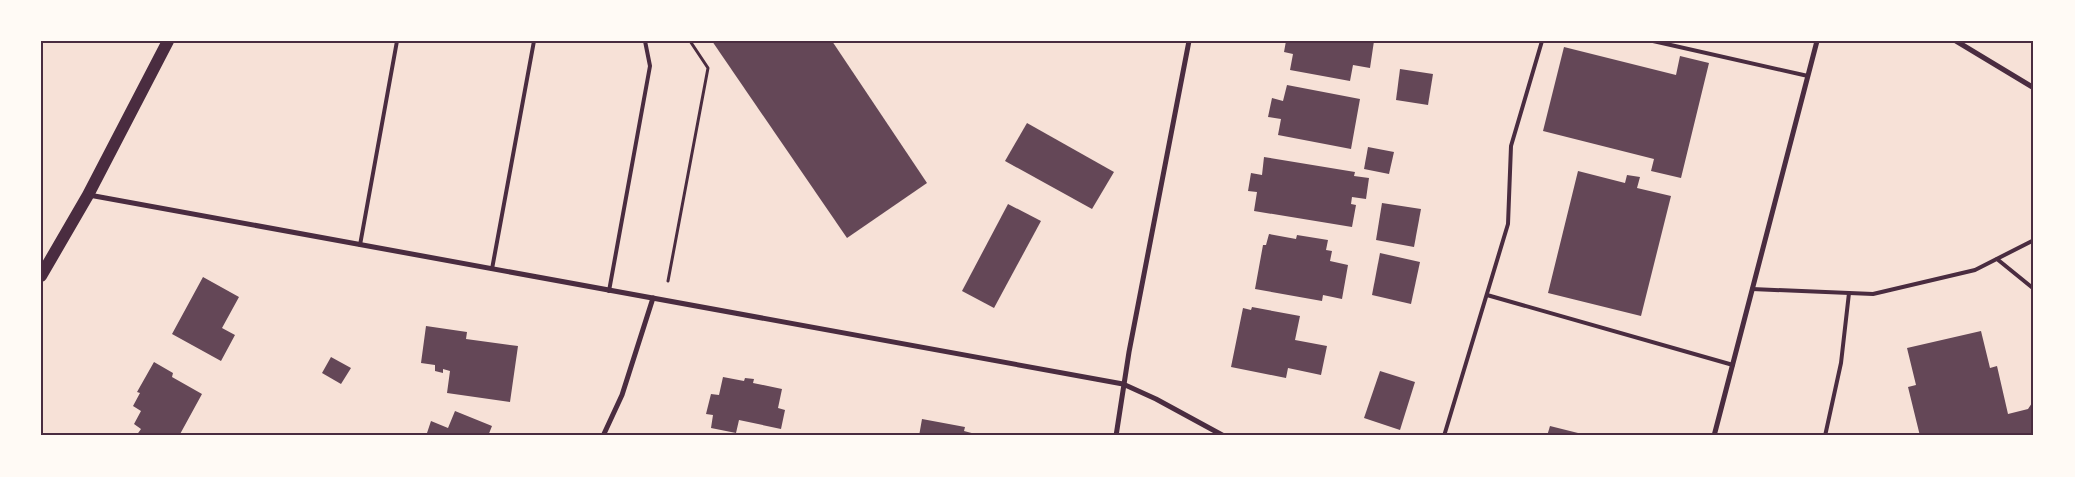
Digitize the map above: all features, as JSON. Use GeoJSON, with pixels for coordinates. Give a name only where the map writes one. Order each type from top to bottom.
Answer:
{"type":"FeatureCollection","features":[{"type":"Feature","properties":{"kind":"main road"},"geometry":{"type":"LineString","coordinates":[[41,276],[88,195],[168,41]]}},
{"type":"Feature","properties":{"kind":"street"},"geometry":{"type":"LineString","coordinates":[[1116,436],[1123,384],[1189,41]]}},
{"type":"Feature","properties":{"kind":"street"},"geometry":{"type":"LineString","coordinates":[[1714,436],[1817,41]]}},
{"type":"Feature","properties":{"kind":"street"},"geometry":{"type":"LineString","coordinates":[[1956,41],[2034,88]]}},
{"type":"Feature","properties":{"kind":"street"},"geometry":{"type":"LineString","coordinates":[[88,195],[1123,384],[1156,399],[1224,436]]}},
{"type":"Feature","properties":{"kind":"street"},"geometry":{"type":"LineString","coordinates":[[603,436],[622,395],[653,298]]}},
{"type":"Feature","properties":{"kind":"lane"},"geometry":{"type":"LineString","coordinates":[[360,245],[397,41]]}},
{"type":"Feature","properties":{"kind":"lane"},"geometry":{"type":"LineString","coordinates":[[492,269],[534,41]]}},
{"type":"Feature","properties":{"kind":"lane"},"geometry":{"type":"LineString","coordinates":[[609,290],[650,66],[645,41]]}},
{"type":"Feature","properties":{"kind":"lane"},"geometry":{"type":"LineString","coordinates":[[1444,436],[1508,224],[1511,146],[1542,41]]}},
{"type":"Feature","properties":{"kind":"lane"},"geometry":{"type":"LineString","coordinates":[[1653,41],[1808,76]]}},
{"type":"Feature","properties":{"kind":"lane"},"geometry":{"type":"LineString","coordinates":[[1752,289],[1873,294],[1975,270],[2034,240]]}},
{"type":"Feature","properties":{"kind":"lane"},"geometry":{"type":"LineString","coordinates":[[1996,259],[2034,289]]}},
{"type":"Feature","properties":{"kind":"lane"},"geometry":{"type":"LineString","coordinates":[[1825,436],[1841,363],[1849,293]]}},
{"type":"Feature","properties":{"kind":"lane"},"geometry":{"type":"LineString","coordinates":[[1487,295],[1733,364]]}},
{"type":"Feature","properties":{"kind":"path"},"geometry":{"type":"LineString","coordinates":[[664,300],[708,68],[690,41]]}},
{"type":"Feature","properties":{"kind":"building"},"geometry":{"type":"Polygon","coordinates":[[[712,41],[832,41],[927,183],[847,238],[712,41]]]}},
{"type":"Feature","properties":{"kind":"building"},"geometry":{"type":"Polygon","coordinates":[[[1286,41],[1374,41],[1370,68],[1353,65],[1350,81],[1290,70],[1293,54],[1284,52],[1286,41]]]}},
{"type":"Feature","properties":{"kind":"building"},"geometry":{"type":"Polygon","coordinates":[[[1564,47],[1676,75],[1680,56],[1709,63],[1681,178],[1651,171],[1654,159],[1543,131],[1564,47]]]}},
{"type":"Feature","properties":{"kind":"building"},"geometry":{"type":"Polygon","coordinates":[[[1400,69],[1433,74],[1428,105],[1396,100],[1400,69]]]}},
{"type":"Feature","properties":{"kind":"building"},"geometry":{"type":"Polygon","coordinates":[[[1287,85],[1360,99],[1351,149],[1278,135],[1281,119],[1268,117],[1272,98],[1283,101],[1287,85]]]}},
{"type":"Feature","properties":{"kind":"building"},"geometry":{"type":"Polygon","coordinates":[[[1027,123],[1114,172],[1092,209],[1005,161],[1027,123]]]}},
{"type":"Feature","properties":{"kind":"building"},"geometry":{"type":"Polygon","coordinates":[[[1368,147],[1394,152],[1389,174],[1364,169],[1368,147]]]}},
{"type":"Feature","properties":{"kind":"building"},"geometry":{"type":"Polygon","coordinates":[[[1264,157],[1355,172],[1354,176],[1369,178],[1366,199],[1352,197],[1351,204],[1356,205],[1352,227],[1254,211],[1257,192],[1248,191],[1251,173],[1262,175],[1264,157]]]}},
{"type":"Feature","properties":{"kind":"building"},"geometry":{"type":"Polygon","coordinates":[[[1578,171],[1625,183],[1627,175],[1640,177],[1637,188],[1671,196],[1641,316],[1548,293],[1578,171]]]}},
{"type":"Feature","properties":{"kind":"building"},"geometry":{"type":"Polygon","coordinates":[[[1382,203],[1421,209],[1414,247],[1376,240],[1382,203]]]}},
{"type":"Feature","properties":{"kind":"building"},"geometry":{"type":"Polygon","coordinates":[[[1008,204],[1041,221],[994,308],[962,291],[1008,204]]]}},
{"type":"Feature","properties":{"kind":"building"},"geometry":{"type":"Polygon","coordinates":[[[1269,234],[1296,239],[1297,235],[1328,240],[1326,250],[1332,251],[1330,261],[1348,265],[1342,299],[1323,295],[1322,301],[1255,289],[1263,245],[1266,245],[1269,234]]]}},
{"type":"Feature","properties":{"kind":"building"},"geometry":{"type":"Polygon","coordinates":[[[1380,253],[1420,262],[1411,304],[1372,295],[1380,253]]]}},
{"type":"Feature","properties":{"kind":"building"},"geometry":{"type":"Polygon","coordinates":[[[203,277],[239,297],[222,328],[235,335],[221,361],[172,334],[203,277]]]}},
{"type":"Feature","properties":{"kind":"building"},"geometry":{"type":"Polygon","coordinates":[[[1252,307],[1300,316],[1295,340],[1327,346],[1321,375],[1288,368],[1286,378],[1231,367],[1243,308],[1251,310],[1252,307]]]}},
{"type":"Feature","properties":{"kind":"building"},"geometry":{"type":"Polygon","coordinates":[[[426,326],[467,332],[466,339],[518,346],[510,402],[447,393],[450,371],[443,369],[443,373],[435,371],[435,365],[421,363],[426,326]]]}},
{"type":"Feature","properties":{"kind":"building"},"geometry":{"type":"Polygon","coordinates":[[[1981,331],[1990,368],[1997,366],[2008,414],[2028,409],[2034,400],[2034,436],[1920,436],[1908,387],[1916,385],[1907,348],[1981,331]]]}},
{"type":"Feature","properties":{"kind":"building"},"geometry":{"type":"Polygon","coordinates":[[[331,357],[351,368],[341,384],[322,373],[331,357]]]}},
{"type":"Feature","properties":{"kind":"building"},"geometry":{"type":"Polygon","coordinates":[[[154,362],[173,373],[172,377],[202,394],[179,436],[136,436],[141,429],[134,424],[141,411],[133,406],[140,393],[137,392],[154,362]]]}},
{"type":"Feature","properties":{"kind":"building"},"geometry":{"type":"Polygon","coordinates":[[[1380,371],[1415,382],[1400,430],[1364,418],[1380,371]]]}},
{"type":"Feature","properties":{"kind":"building"},"geometry":{"type":"Polygon","coordinates":[[[723,377],[744,381],[745,378],[754,379],[753,383],[782,389],[778,408],[785,410],[781,429],[739,420],[736,433],[711,428],[713,415],[706,414],[711,394],[719,395],[723,377]]]}},
{"type":"Feature","properties":{"kind":"building"},"geometry":{"type":"Polygon","coordinates":[[[455,411],[492,426],[488,436],[426,436],[431,421],[448,428],[455,411]]]}},
{"type":"Feature","properties":{"kind":"building"},"geometry":{"type":"Polygon","coordinates":[[[922,419],[965,427],[964,431],[983,436],[919,436],[922,419]]]}},
{"type":"Feature","properties":{"kind":"building"},"geometry":{"type":"Polygon","coordinates":[[[1550,426],[1586,435],[1586,436],[1547,436],[1550,426]]]}}]}
